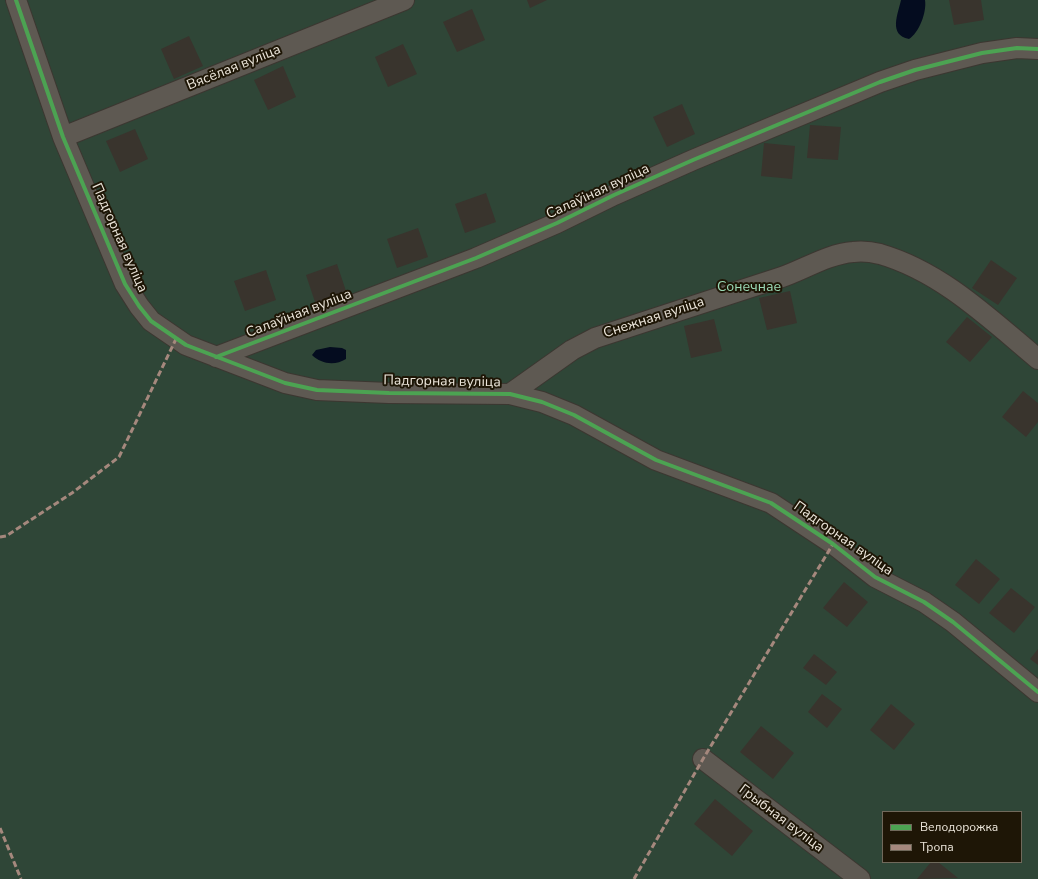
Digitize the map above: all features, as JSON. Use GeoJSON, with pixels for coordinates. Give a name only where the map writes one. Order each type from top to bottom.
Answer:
{"type":"FeatureCollection","features":[{"type":"Feature","properties":{"kind":"street","name":"Падгорная вуліца"},"geometry":{"type":"LineString","coordinates":[[16,0],[63,137],[125,284],[151,321],[165,332],[186,345],[216,357],[285,383],[317,390],[389,393],[510,394],[542,402],[574,415],[656,460],[771,503],[833,544],[875,577],[924,602],[953,622],[1038,692]]}},
{"type":"Feature","properties":{"kind":"street","name":"Вясёлая вуліца"},"geometry":{"type":"LineString","coordinates":[[63,137],[404,0]]}},
{"type":"Feature","properties":{"kind":"street","name":"Салаўіная вуліца"},"geometry":{"type":"LineString","coordinates":[[216,357],[476,258],[557,223],[614,195],[692,160],[880,82],[915,70],[982,53],[1017,48],[1038,49]]}},
{"type":"Feature","properties":{"kind":"street","name":"Снежная вуліца"},"geometry":{"type":"LineString","coordinates":[[510,394],[572,350],[594,338],[783,276],[834,256],[853,252],[879,254],[909,266],[947,286],[964,298],[1038,359]]}},
{"type":"Feature","properties":{"kind":"street","name":"Грыбная вуліца"},"geometry":{"type":"LineString","coordinates":[[703,759],[860,879]]}},
{"type":"Feature","properties":{"kind":"green space","name":"Сонечнае"},"geometry":{"type":"Polygon","coordinates":[[[0,0],[1038,0],[1038,879],[0,879],[0,0]]]}},
{"type":"Feature","properties":{"kind":"water"},"geometry":{"type":"Polygon","coordinates":[[[901,0],[925,0],[925,10],[922,22],[913,36],[909,39],[903,37],[896,29],[901,0]]]}},
{"type":"Feature","properties":{"kind":"water"},"geometry":{"type":"Polygon","coordinates":[[[330,347],[342,348],[346,350],[346,359],[337,363],[328,363],[312,355],[316,350],[330,347]]]}},
{"type":"Feature","properties":{"kind":"building"},"geometry":{"type":"Polygon","coordinates":[[[527,0],[547,0],[530,8],[527,0]]]}},
{"type":"Feature","properties":{"kind":"building"},"geometry":{"type":"Polygon","coordinates":[[[949,0],[981,0],[984,20],[954,25],[949,0]]]}},
{"type":"Feature","properties":{"kind":"building"},"geometry":{"type":"Polygon","coordinates":[[[472,9],[485,40],[457,52],[443,22],[472,9]]]}},
{"type":"Feature","properties":{"kind":"building"},"geometry":{"type":"Polygon","coordinates":[[[189,36],[203,66],[174,79],[161,49],[189,36]]]}},
{"type":"Feature","properties":{"kind":"building"},"geometry":{"type":"Polygon","coordinates":[[[403,44],[417,74],[388,87],[375,57],[403,44]]]}},
{"type":"Feature","properties":{"kind":"building"},"geometry":{"type":"Polygon","coordinates":[[[283,66],[296,97],[268,110],[254,80],[283,66]]]}},
{"type":"Feature","properties":{"kind":"building"},"geometry":{"type":"Polygon","coordinates":[[[682,104],[695,134],[667,147],[653,117],[682,104]]]}},
{"type":"Feature","properties":{"kind":"building"},"geometry":{"type":"Polygon","coordinates":[[[810,125],[841,127],[838,160],[807,158],[810,125]]]}},
{"type":"Feature","properties":{"kind":"building"},"geometry":{"type":"Polygon","coordinates":[[[135,129],[148,159],[120,172],[106,141],[135,129]]]}},
{"type":"Feature","properties":{"kind":"building"},"geometry":{"type":"Polygon","coordinates":[[[764,143],[795,146],[792,179],[761,176],[764,143]]]}},
{"type":"Feature","properties":{"kind":"building"},"geometry":{"type":"Polygon","coordinates":[[[486,193],[496,222],[465,233],[455,204],[486,193]]]}},
{"type":"Feature","properties":{"kind":"building"},"geometry":{"type":"Polygon","coordinates":[[[418,228],[428,257],[397,268],[387,239],[418,228]]]}},
{"type":"Feature","properties":{"kind":"building"},"geometry":{"type":"Polygon","coordinates":[[[991,260],[1017,278],[998,305],[972,288],[991,260]]]}},
{"type":"Feature","properties":{"kind":"building"},"geometry":{"type":"Polygon","coordinates":[[[337,264],[347,294],[316,305],[306,275],[337,264]]]}},
{"type":"Feature","properties":{"kind":"building"},"geometry":{"type":"Polygon","coordinates":[[[266,270],[276,300],[245,311],[234,281],[266,270]]]}},
{"type":"Feature","properties":{"kind":"building"},"geometry":{"type":"Polygon","coordinates":[[[790,291],[797,323],[767,330],[759,298],[790,291]]]}},
{"type":"Feature","properties":{"kind":"building"},"geometry":{"type":"Polygon","coordinates":[[[967,317],[992,337],[970,362],[946,342],[967,317]]]}},
{"type":"Feature","properties":{"kind":"building"},"geometry":{"type":"Polygon","coordinates":[[[714,319],[722,351],[691,358],[684,326],[714,319]]]}},
{"type":"Feature","properties":{"kind":"building"},"geometry":{"type":"Polygon","coordinates":[[[1023,391],[1038,403],[1038,422],[1026,437],[1002,417],[1023,391]]]}},
{"type":"Feature","properties":{"kind":"building"},"geometry":{"type":"Polygon","coordinates":[[[976,559],[1000,579],[979,604],[955,585],[976,559]]]}},
{"type":"Feature","properties":{"kind":"building"},"geometry":{"type":"Polygon","coordinates":[[[844,582],[868,602],[847,627],[823,608],[844,582]]]}},
{"type":"Feature","properties":{"kind":"building"},"geometry":{"type":"Polygon","coordinates":[[[1011,588],[1035,607],[1014,633],[989,613],[1011,588]]]}},
{"type":"Feature","properties":{"kind":"building"},"geometry":{"type":"Polygon","coordinates":[[[1038,649],[1038,665],[1030,659],[1038,649]]]}},
{"type":"Feature","properties":{"kind":"building"},"geometry":{"type":"Polygon","coordinates":[[[814,654],[837,672],[826,685],[803,668],[814,654]]]}},
{"type":"Feature","properties":{"kind":"building"},"geometry":{"type":"Polygon","coordinates":[[[822,694],[842,709],[827,728],[808,712],[822,694]]]}},
{"type":"Feature","properties":{"kind":"building"},"geometry":{"type":"Polygon","coordinates":[[[891,704],[915,724],[894,750],[870,730],[891,704]]]}},
{"type":"Feature","properties":{"kind":"building"},"geometry":{"type":"Polygon","coordinates":[[[761,726],[794,753],[773,779],[740,752],[761,726]]]}},
{"type":"Feature","properties":{"kind":"building"},"geometry":{"type":"Polygon","coordinates":[[[715,799],[753,831],[732,856],[694,824],[715,799]]]}},
{"type":"Feature","properties":{"kind":"building"},"geometry":{"type":"Polygon","coordinates":[[[930,863],[939,863],[958,878],[917,879],[930,863]]]}},
{"type":"Feature","properties":{"kind":"marked path"},"geometry":{"type":"LineString","coordinates":[[0,537],[6,536],[72,493],[119,457],[176,339]]}},
{"type":"Feature","properties":{"kind":"marked path"},"geometry":{"type":"LineString","coordinates":[[634,879],[703,759],[833,544]]}},
{"type":"Feature","properties":{"kind":"marked path"},"geometry":{"type":"LineString","coordinates":[[0,828],[21,879]]}},
{"type":"Feature","properties":{"kind":"cycle path"},"geometry":{"type":"LineString","coordinates":[[16,0],[63,137],[125,284],[151,321],[186,345],[285,383],[317,390],[389,393],[510,394],[542,402],[574,415],[656,460],[771,503],[833,544],[875,577],[924,602],[953,622],[1038,692]]}},
{"type":"Feature","properties":{"kind":"cycle path"},"geometry":{"type":"LineString","coordinates":[[216,357],[476,258],[557,223],[614,195],[693,160],[880,82],[915,70],[982,53],[1017,48],[1038,49]]}}]}
